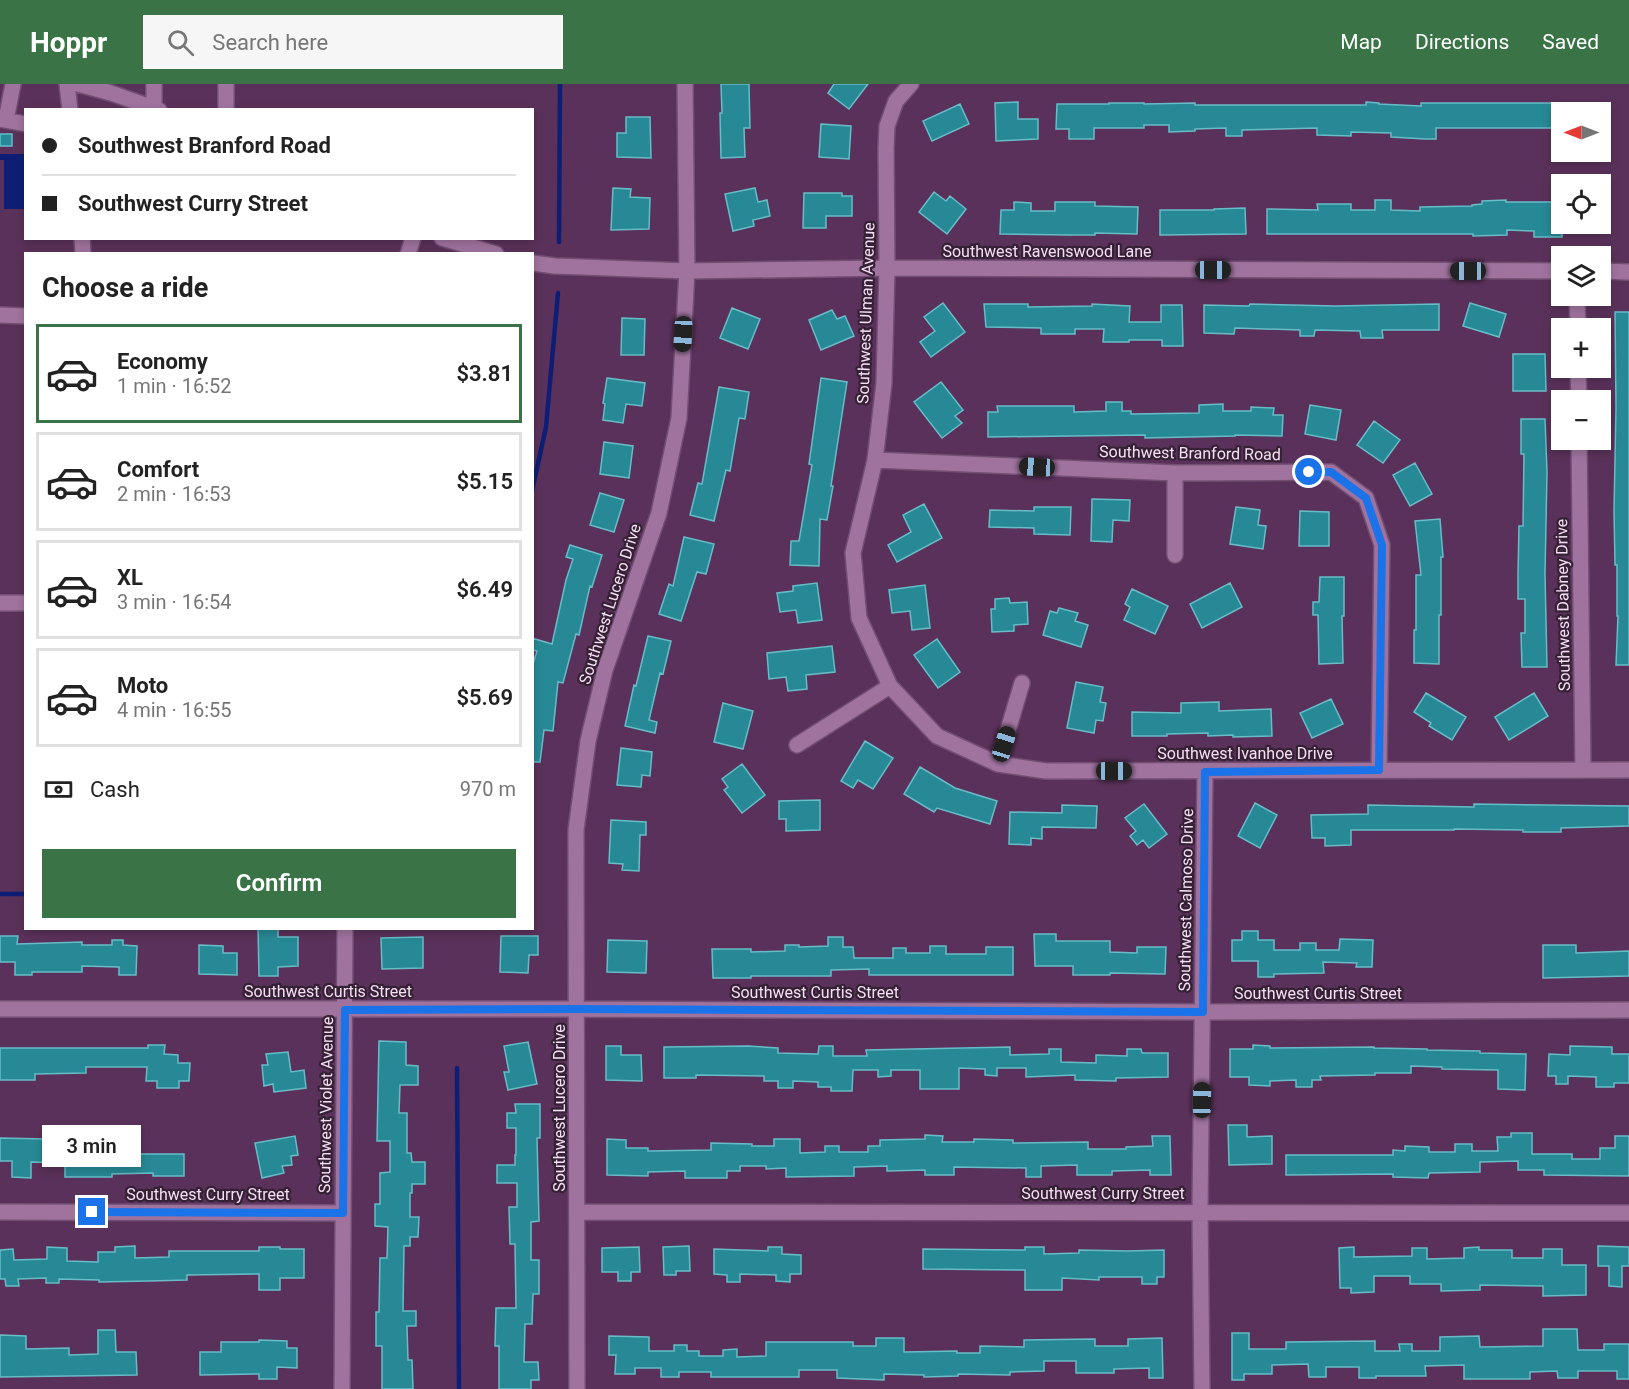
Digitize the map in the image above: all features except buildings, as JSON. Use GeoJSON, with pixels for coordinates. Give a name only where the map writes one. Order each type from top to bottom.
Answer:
{"type":"FeatureCollection","features":[{"type":"Feature","properties":{"kind":"street"},"geometry":{"type":"LineString","coordinates":[[13,84],[3,120],[24,124]]}},
{"type":"Feature","properties":{"kind":"street"},"geometry":{"type":"LineString","coordinates":[[67,84],[70,108]]}},
{"type":"Feature","properties":{"kind":"street"},"geometry":{"type":"LineString","coordinates":[[78,84],[153,108]]}},
{"type":"Feature","properties":{"kind":"street"},"geometry":{"type":"LineString","coordinates":[[154,84],[156,108]]}},
{"type":"Feature","properties":{"kind":"street"},"geometry":{"type":"LineString","coordinates":[[226,84],[226,108]]}},
{"type":"Feature","properties":{"kind":"street","name":"Southwest Lucero Drive"},"geometry":{"type":"LineString","coordinates":[[577,1389],[576,830],[588,741],[604,670],[659,513],[679,418],[687,271],[685,84]]}},
{"type":"Feature","properties":{"kind":"street","name":"Southwest Ulman Avenue"},"geometry":{"type":"LineString","coordinates":[[890,686],[859,618],[853,553],[875,460],[884,383],[888,268],[887,126],[896,101],[911,84]]}},
{"type":"Feature","properties":{"kind":"street"},"geometry":{"type":"LineString","coordinates":[[449,240],[489,252]]}},
{"type":"Feature","properties":{"kind":"street","name":"Southwest Ravenswood Lane"},"geometry":{"type":"LineString","coordinates":[[534,263],[687,271],[888,268],[1551,271]]}},
{"type":"Feature","properties":{"kind":"street"},"geometry":{"type":"LineString","coordinates":[[1611,271],[1629,272]]}},
{"type":"Feature","properties":{"kind":"street"},"geometry":{"type":"LineString","coordinates":[[0,315],[24,316]]}},
{"type":"Feature","properties":{"kind":"street","name":"Southwest Dabney Drive"},"geometry":{"type":"LineString","coordinates":[[1579,450],[1583,770]]}},
{"type":"Feature","properties":{"kind":"street","name":"Southwest Branford Road"},"geometry":{"type":"LineString","coordinates":[[875,460],[1175,473],[1331,472],[1366,498],[1382,545],[1379,770]]}},
{"type":"Feature","properties":{"kind":"street"},"geometry":{"type":"LineString","coordinates":[[1175,473],[1175,555]]}},
{"type":"Feature","properties":{"kind":"street"},"geometry":{"type":"LineString","coordinates":[[0,603],[24,603]]}},
{"type":"Feature","properties":{"kind":"street"},"geometry":{"type":"LineString","coordinates":[[998,764],[1022,683]]}},
{"type":"Feature","properties":{"kind":"street"},"geometry":{"type":"LineString","coordinates":[[797,745],[890,686]]}},
{"type":"Feature","properties":{"kind":"street","name":"Southwest Ivanhoe Drive"},"geometry":{"type":"LineString","coordinates":[[890,686],[937,736],[998,764],[1046,771],[1629,770]]}},
{"type":"Feature","properties":{"kind":"street","name":"Southwest Calmoso Drive"},"geometry":{"type":"LineString","coordinates":[[1202,1389],[1200,1211],[1205,772]]}},
{"type":"Feature","properties":{"kind":"street","name":"Southwest Violet Avenue"},"geometry":{"type":"LineString","coordinates":[[342,1389],[345,930]]}},
{"type":"Feature","properties":{"kind":"street","name":"Southwest Curtis Street"},"geometry":{"type":"LineString","coordinates":[[0,1010],[576,1009],[1203,1012],[1629,1010]]}},
{"type":"Feature","properties":{"kind":"street","name":"Southwest Curry Street"},"geometry":{"type":"LineString","coordinates":[[0,1212],[343,1213]]}},
{"type":"Feature","properties":{"kind":"street","name":"Southwest Curry Street"},"geometry":{"type":"LineString","coordinates":[[578,1212],[1629,1213]]}},
{"type":"Feature","properties":{"kind":"shaded area"},"geometry":{"type":"Polygon","coordinates":[[[0,154],[24,154],[24,209],[4,209],[4,160],[0,160],[0,154]]]}},
{"type":"Feature","properties":{"kind":"waterway"},"geometry":{"type":"LineString","coordinates":[[559,242],[560,84]]}},
{"type":"Feature","properties":{"kind":"waterway"},"geometry":{"type":"LineString","coordinates":[[534,482],[546,427],[558,293]]}},
{"type":"Feature","properties":{"kind":"waterway"},"geometry":{"type":"LineString","coordinates":[[0,894],[24,894]]}},
{"type":"Feature","properties":{"kind":"waterway"},"geometry":{"type":"LineString","coordinates":[[457,1068],[459,1389]]}},
{"type":"Feature","properties":{"kind":"route"},"geometry":{"type":"LineString","coordinates":[[92,1212],[343,1213],[345,1010],[1203,1012],[1205,772],[1379,770],[1382,545],[1366,498],[1331,472],[1309,472]]}}]}
